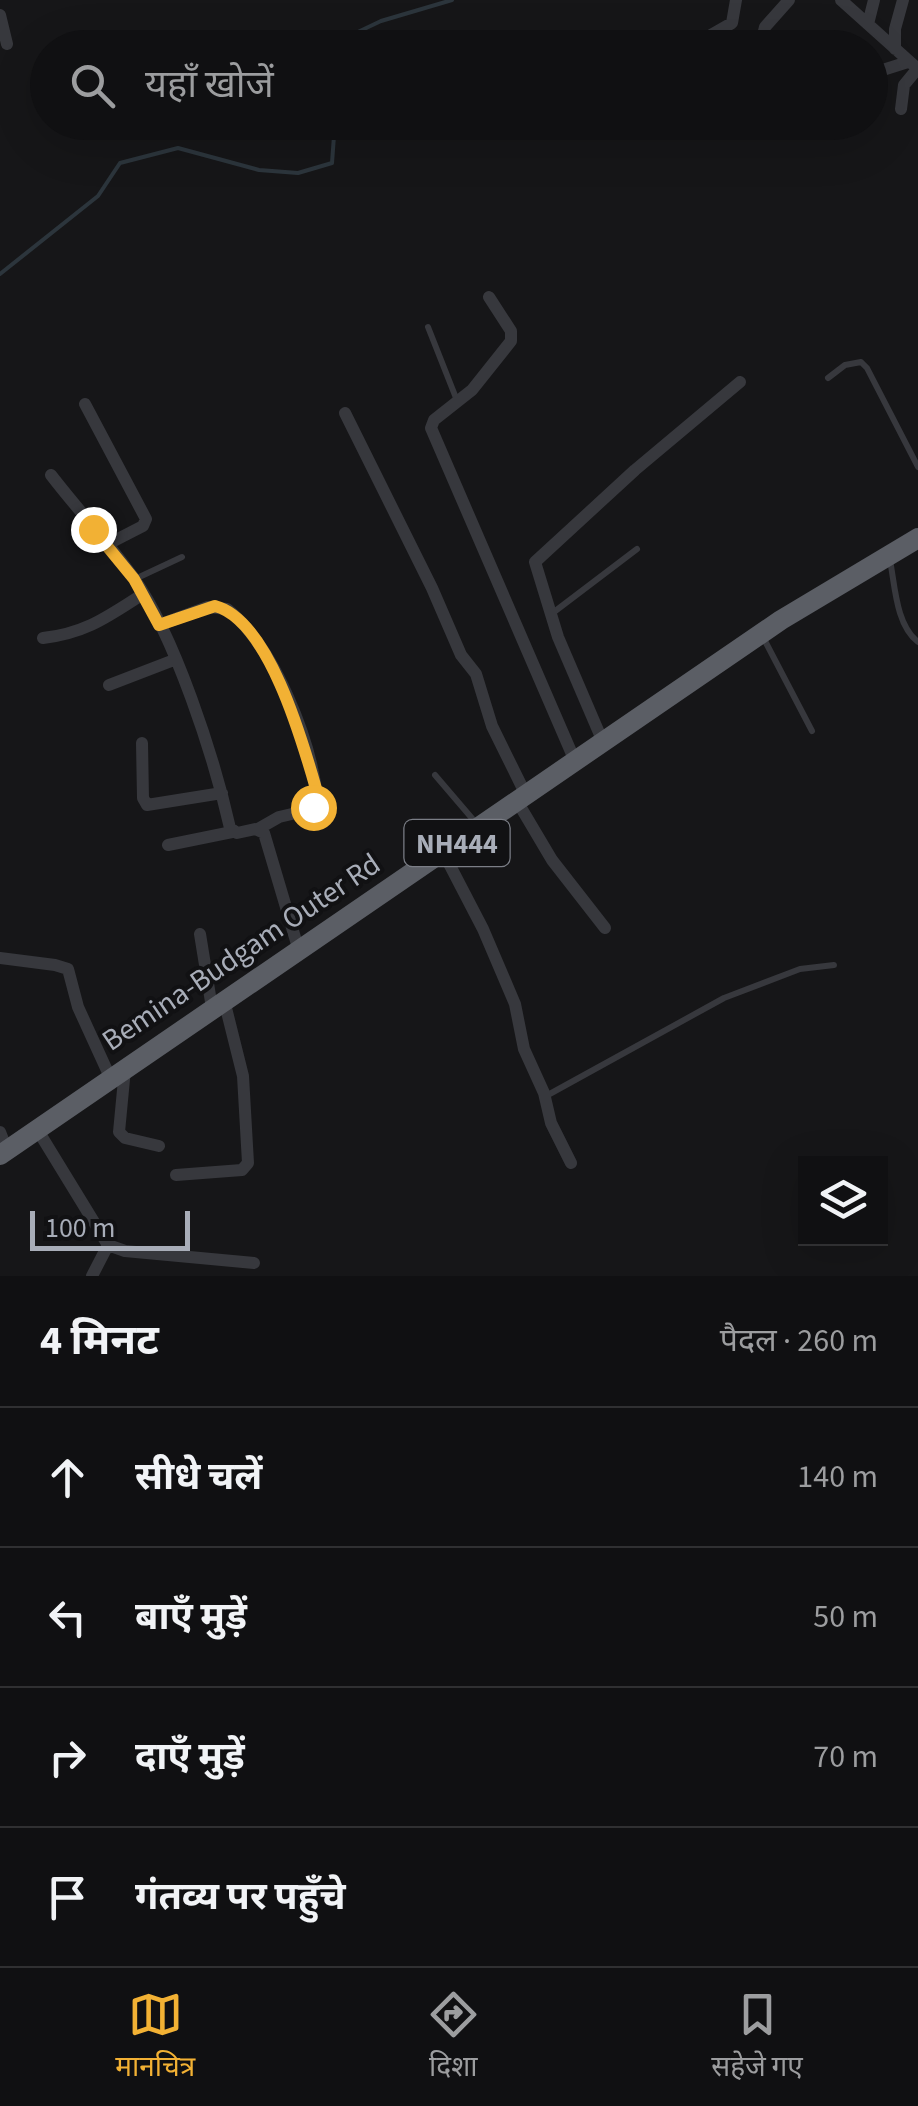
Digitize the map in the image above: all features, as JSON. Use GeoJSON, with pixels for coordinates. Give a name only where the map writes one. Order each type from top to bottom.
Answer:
{"type":"FeatureCollection","features":[{"type":"Feature","properties":{"kind":"highway","name":"Bemina-Budgam Outer Rd"},"geometry":{"type":"LineString","coordinates":[[2,1145],[37,1128],[762,634],[918,538]]}},
{"type":"Feature","properties":{"kind":"street"},"geometry":{"type":"LineString","coordinates":[[720,30],[732,23],[736,0]]}},
{"type":"Feature","properties":{"kind":"street"},"geometry":{"type":"LineString","coordinates":[[764,30],[789,0]]}},
{"type":"Feature","properties":{"kind":"street"},"geometry":{"type":"LineString","coordinates":[[841,0],[874,30]]}},
{"type":"Feature","properties":{"kind":"street"},"geometry":{"type":"LineString","coordinates":[[868,24],[874,0]]}},
{"type":"Feature","properties":{"kind":"street"},"geometry":{"type":"LineString","coordinates":[[895,50],[895,30],[903,0]]}},
{"type":"Feature","properties":{"kind":"street"},"geometry":{"type":"LineString","coordinates":[[0,16],[7,44]]}},
{"type":"Feature","properties":{"kind":"street"},"geometry":{"type":"LineString","coordinates":[[888,43],[916,67]]}},
{"type":"Feature","properties":{"kind":"street"},"geometry":{"type":"LineString","coordinates":[[888,71],[916,67]]}},
{"type":"Feature","properties":{"kind":"street"},"geometry":{"type":"LineString","coordinates":[[902,109],[904,85],[916,67]]}},
{"type":"Feature","properties":{"kind":"street"},"geometry":{"type":"LineString","coordinates":[[489,296],[512,338],[458,404],[434,420],[432,432],[575,761]]}},
{"type":"Feature","properties":{"kind":"street"},"geometry":{"type":"LineString","coordinates":[[604,742],[550,615],[535,567],[537,559],[740,382]]}},
{"type":"Feature","properties":{"kind":"street"},"geometry":{"type":"LineString","coordinates":[[86,404],[146,519],[143,526],[106,545]]}},
{"type":"Feature","properties":{"kind":"street"},"geometry":{"type":"LineString","coordinates":[[346,413],[461,655],[476,674],[492,726],[552,860],[605,928]]}},
{"type":"Feature","properties":{"kind":"street"},"geometry":{"type":"LineString","coordinates":[[52,475],[134,579],[159,625],[222,793],[232,832]]}},
{"type":"Feature","properties":{"kind":"street"},"geometry":{"type":"LineString","coordinates":[[42,638],[90,628],[142,594]]}},
{"type":"Feature","properties":{"kind":"street"},"geometry":{"type":"LineString","coordinates":[[159,625],[208,607],[227,609],[266,656],[284,689],[317,798],[309,810],[279,817],[258,829],[168,844]]}},
{"type":"Feature","properties":{"kind":"street"},"geometry":{"type":"LineString","coordinates":[[109,685],[174,660]]}},
{"type":"Feature","properties":{"kind":"street"},"geometry":{"type":"LineString","coordinates":[[142,742],[143,798],[147,805],[222,793]]}},
{"type":"Feature","properties":{"kind":"street"},"geometry":{"type":"LineString","coordinates":[[258,829],[264,833],[299,951]]}},
{"type":"Feature","properties":{"kind":"street"},"geometry":{"type":"LineString","coordinates":[[444,852],[516,1004],[524,1049],[545,1096],[551,1123],[571,1163]]}},
{"type":"Feature","properties":{"kind":"street"},"geometry":{"type":"LineString","coordinates":[[176,1175],[242,1170],[248,1163],[243,1076],[218,1004],[200,934]]}},
{"type":"Feature","properties":{"kind":"street"},"geometry":{"type":"LineString","coordinates":[[0,958],[55,964],[68,970],[78,1006],[117,1072],[118,1132],[124,1138],[159,1146]]}},
{"type":"Feature","properties":{"kind":"street"},"geometry":{"type":"LineString","coordinates":[[37,1128],[108,1246],[126,1251],[254,1262]]}},
{"type":"Feature","properties":{"kind":"street"},"geometry":{"type":"LineString","coordinates":[[92,1276],[108,1246]]}},
{"type":"Feature","properties":{"kind":"lane"},"geometry":{"type":"LineString","coordinates":[[428,327],[458,404]]}},
{"type":"Feature","properties":{"kind":"lane"},"geometry":{"type":"LineString","coordinates":[[828,378],[853,362],[861,362],[918,467]]}},
{"type":"Feature","properties":{"kind":"lane"},"geometry":{"type":"LineString","coordinates":[[550,615],[637,549]]}},
{"type":"Feature","properties":{"kind":"lane"},"geometry":{"type":"LineString","coordinates":[[889,555],[900,611],[912,638],[918,642]]}},
{"type":"Feature","properties":{"kind":"lane"},"geometry":{"type":"LineString","coordinates":[[134,579],[182,557]]}},
{"type":"Feature","properties":{"kind":"lane"},"geometry":{"type":"LineString","coordinates":[[762,634],[812,731]]}},
{"type":"Feature","properties":{"kind":"lane"},"geometry":{"type":"LineString","coordinates":[[435,775],[480,828]]}},
{"type":"Feature","properties":{"kind":"lane"},"geometry":{"type":"LineString","coordinates":[[545,1096],[724,998],[800,970],[834,966]]}},
{"type":"Feature","properties":{"kind":"waterway"},"geometry":{"type":"LineString","coordinates":[[362,30],[452,0]]}},
{"type":"Feature","properties":{"kind":"waterway"},"geometry":{"type":"LineString","coordinates":[[0,274],[98,196],[120,163],[178,148],[259,170],[298,173],[332,163],[334,140]]}},
{"type":"Feature","properties":{"kind":"route"},"geometry":{"type":"LineString","coordinates":[[93,529],[134,579],[159,625],[208,607],[232,612],[266,656],[284,689],[317,792],[313,807]]}}]}
